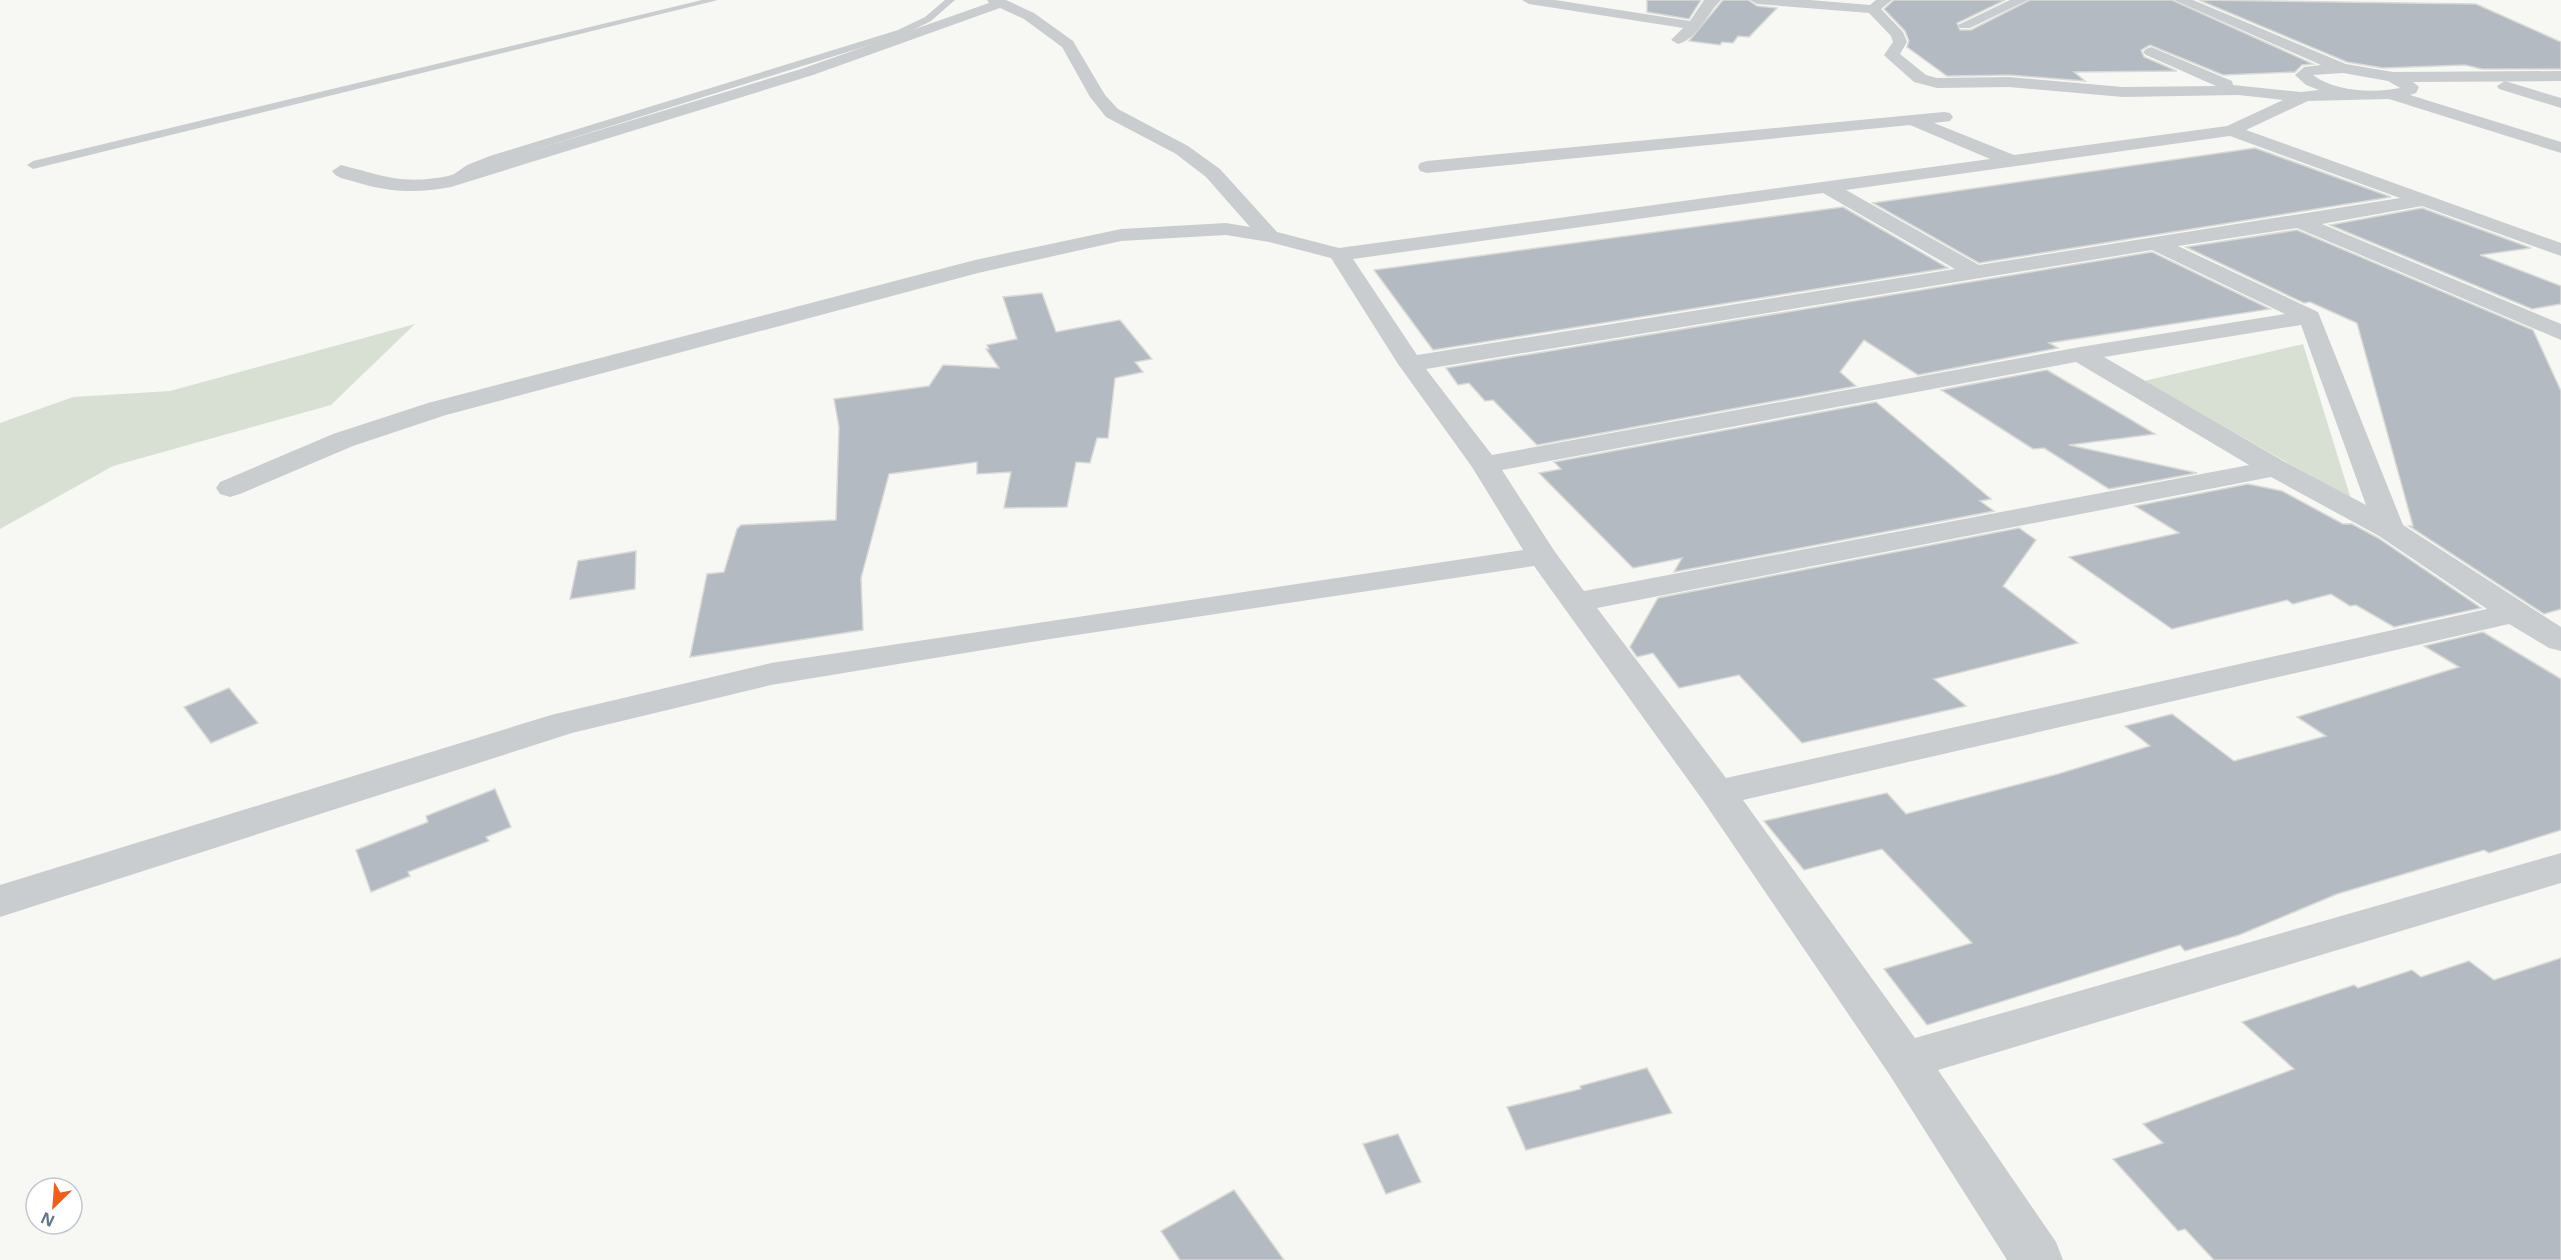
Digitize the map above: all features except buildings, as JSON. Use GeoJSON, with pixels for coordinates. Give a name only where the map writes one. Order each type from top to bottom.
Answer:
{"type":"FeatureCollection","features":[{"type":"Feature","properties":{"kind":"street"},"geometry":{"type":"LineString","coordinates":[[1529,0],[1694,26]]}},
{"type":"Feature","properties":{"kind":"street"},"geometry":{"type":"LineString","coordinates":[[1673,44],[1694,26],[1710,1],[1714,0]]}},
{"type":"Feature","properties":{"kind":"street"},"geometry":{"type":"LineString","coordinates":[[1757,0],[1879,4],[1900,42],[1892,55],[1926,82],[2008,82],[2123,92],[2239,90],[2360,93],[2392,86],[2474,76],[2561,76]]}},
{"type":"Feature","properties":{"kind":"street"},"geometry":{"type":"LineString","coordinates":[[1965,25],[2020,0]]}},
{"type":"Feature","properties":{"kind":"street"},"geometry":{"type":"LineString","coordinates":[[2181,0],[2343,68],[2561,148]]}},
{"type":"Feature","properties":{"kind":"street"},"geometry":{"type":"LineString","coordinates":[[341,171],[392,188],[420,188],[451,181],[807,72],[998,2],[1029,16],[1068,44],[1098,97],[1112,113],[1182,150],[1213,173],[1270,236]]}},
{"type":"Feature","properties":{"kind":"street"},"geometry":{"type":"LineString","coordinates":[[2151,52],[2239,90]]}},
{"type":"Feature","properties":{"kind":"street"},"geometry":{"type":"LineString","coordinates":[[2304,91],[2303,75],[2310,70],[2343,68]]}},
{"type":"Feature","properties":{"kind":"street"},"geometry":{"type":"LineString","coordinates":[[2474,76],[2561,103]]}},
{"type":"Feature","properties":{"kind":"street"},"geometry":{"type":"LineString","coordinates":[[230,488],[343,440],[437,409],[975,267],[1121,235],[1226,229],[1270,236],[1339,254],[2231,131],[2304,91]]}},
{"type":"Feature","properties":{"kind":"street"},"geometry":{"type":"LineString","coordinates":[[2543,98],[2561,98]]}},
{"type":"Feature","properties":{"kind":"street"},"geometry":{"type":"LineString","coordinates":[[1427,167],[1944,117]]}},
{"type":"Feature","properties":{"kind":"street"},"geometry":{"type":"LineString","coordinates":[[1910,120],[2010,161]]}},
{"type":"Feature","properties":{"kind":"street"},"geometry":{"type":"LineString","coordinates":[[2231,131],[2561,250]]}},
{"type":"Feature","properties":{"kind":"street"},"geometry":{"type":"LineString","coordinates":[[1825,186],[1976,272]]}},
{"type":"Feature","properties":{"kind":"street"},"geometry":{"type":"LineString","coordinates":[[1410,364],[2425,200]]}},
{"type":"Feature","properties":{"kind":"street"},"geometry":{"type":"LineString","coordinates":[[2299,222],[2561,333]]}},
{"type":"Feature","properties":{"kind":"street"},"geometry":{"type":"LineString","coordinates":[[2155,243],[2310,316],[2390,530]]}},
{"type":"Feature","properties":{"kind":"street"},"geometry":{"type":"LineString","coordinates":[[1339,254],[1410,364],[1485,465],[1542,556],[1717,793],[1905,1060],[2037,1260]]}},
{"type":"Feature","properties":{"kind":"street"},"geometry":{"type":"LineString","coordinates":[[1485,465],[2080,354],[2310,316]]}},
{"type":"Feature","properties":{"kind":"street"},"geometry":{"type":"LineString","coordinates":[[2080,354],[2275,468],[2390,530],[2514,613],[2561,641]]}},
{"type":"Feature","properties":{"kind":"street"},"geometry":{"type":"LineString","coordinates":[[1578,602],[2275,468]]}},
{"type":"Feature","properties":{"kind":"street"},"geometry":{"type":"LineString","coordinates":[[0,901],[564,723],[771,674],[1050,629],[1542,556]]}},
{"type":"Feature","properties":{"kind":"street"},"geometry":{"type":"LineString","coordinates":[[1717,793],[2514,613]]}},
{"type":"Feature","properties":{"kind":"street"},"geometry":{"type":"LineString","coordinates":[[1905,1060],[2561,867]]}},
{"type":"Feature","properties":{"kind":"lane"},"geometry":{"type":"LineString","coordinates":[[33,165],[713,0]]}},
{"type":"Feature","properties":{"kind":"lane"},"geometry":{"type":"LineString","coordinates":[[451,181],[461,172],[478,165],[573,133],[774,72],[909,27],[936,15],[950,0]]}},
{"type":"Feature","properties":{"kind":"shaded area"},"geometry":{"type":"Polygon","coordinates":[[[415,324],[331,405],[113,466],[0,529],[0,423],[73,397],[170,391],[415,324]]]}},
{"type":"Feature","properties":{"kind":"shaded area"},"geometry":{"type":"Polygon","coordinates":[[[2303,344],[2351,499],[2144,381],[2303,344]]]}}]}
